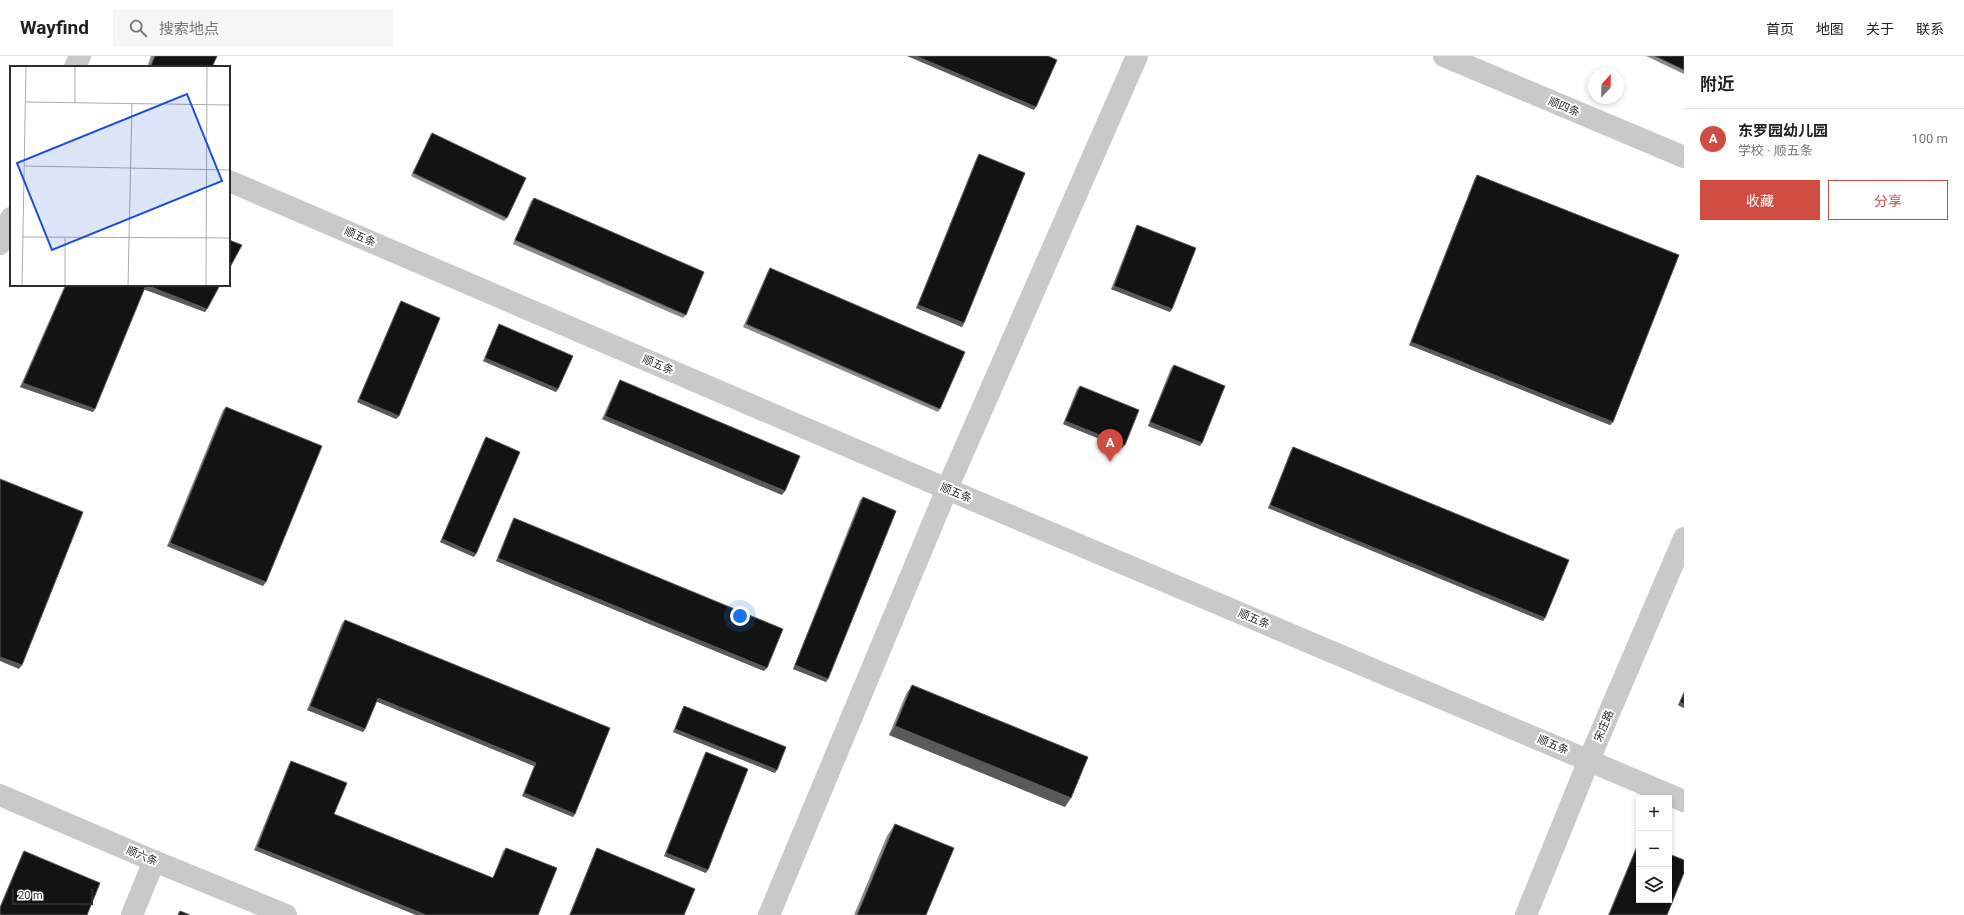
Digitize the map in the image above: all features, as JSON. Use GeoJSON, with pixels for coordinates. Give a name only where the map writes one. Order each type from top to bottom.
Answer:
{"type":"FeatureCollection","features":[{"type":"Feature","properties":{"kind":"street"},"geometry":{"type":"LineString","coordinates":[[75,66],[80,56]]}},
{"type":"Feature","properties":{"kind":"street"},"geometry":{"type":"LineString","coordinates":[[768,915],[947,489],[1137,56]]}},
{"type":"Feature","properties":{"kind":"street","name":"顺四条"},"geometry":{"type":"LineString","coordinates":[[1444,56],[1684,157]]}},
{"type":"Feature","properties":{"kind":"street","name":"顺五条"},"geometry":{"type":"LineString","coordinates":[[230,181],[947,489],[1684,801]]}},
{"type":"Feature","properties":{"kind":"street"},"geometry":{"type":"LineString","coordinates":[[0,244],[10,220]]}},
{"type":"Feature","properties":{"kind":"street","name":"宋庄路"},"geometry":{"type":"LineString","coordinates":[[1526,915],[1589,760],[1684,538]]}},
{"type":"Feature","properties":{"kind":"street","name":"顺六条"},"geometry":{"type":"LineString","coordinates":[[0,795],[154,861],[286,915]]}},
{"type":"Feature","properties":{"kind":"street"},"geometry":{"type":"LineString","coordinates":[[132,915],[154,861]]}},
{"type":"Feature","properties":{"kind":"building"},"geometry":{"type":"Polygon","coordinates":[[[155,56],[217,56],[212,66],[150,66],[155,56]]]}},
{"type":"Feature","properties":{"kind":"building"},"geometry":{"type":"Polygon","coordinates":[[[916,56],[1048,56],[1057,60],[1036,107],[916,56]]]}},
{"type":"Feature","properties":{"kind":"building"},"geometry":{"type":"Polygon","coordinates":[[[1655,56],[1684,56],[1684,70],[1655,56]]]}},
{"type":"Feature","properties":{"kind":"building"},"geometry":{"type":"Polygon","coordinates":[[[432,133],[526,178],[507,218],[413,173],[432,133]]]}},
{"type":"Feature","properties":{"kind":"building"},"geometry":{"type":"Polygon","coordinates":[[[979,154],[1025,173],[964,323],[918,305],[979,154]]]}},
{"type":"Feature","properties":{"kind":"building"},"geometry":{"type":"Polygon","coordinates":[[[1477,175],[1679,255],[1613,422],[1411,342],[1477,175]]]}},
{"type":"Feature","properties":{"kind":"building"},"geometry":{"type":"Polygon","coordinates":[[[534,198],[704,272],[686,315],[515,240],[534,198]]]}},
{"type":"Feature","properties":{"kind":"building"},"geometry":{"type":"Polygon","coordinates":[[[1137,225],[1196,248],[1172,309],[1114,286],[1137,225]]]}},
{"type":"Feature","properties":{"kind":"building"},"geometry":{"type":"Polygon","coordinates":[[[230,240],[242,245],[230,267],[230,240]]]}},
{"type":"Feature","properties":{"kind":"building"},"geometry":{"type":"Polygon","coordinates":[[[770,268],[965,352],[940,409],[746,324],[770,268]]]}},
{"type":"Feature","properties":{"kind":"building"},"geometry":{"type":"Polygon","coordinates":[[[66,286],[146,286],[95,409],[23,383],[66,286]]]}},
{"type":"Feature","properties":{"kind":"building"},"geometry":{"type":"Polygon","coordinates":[[[149,286],[219,286],[207,309],[149,286]]]}},
{"type":"Feature","properties":{"kind":"building"},"geometry":{"type":"Polygon","coordinates":[[[401,301],[440,318],[399,416],[359,399],[401,301]]]}},
{"type":"Feature","properties":{"kind":"building"},"geometry":{"type":"Polygon","coordinates":[[[499,324],[573,356],[558,389],[485,358],[499,324]]]}},
{"type":"Feature","properties":{"kind":"building"},"geometry":{"type":"Polygon","coordinates":[[[1174,365],[1225,386],[1202,443],[1150,422],[1174,365]]]}},
{"type":"Feature","properties":{"kind":"building"},"geometry":{"type":"Polygon","coordinates":[[[620,380],[800,456],[785,491],[605,416],[620,380]]]}},
{"type":"Feature","properties":{"kind":"building"},"geometry":{"type":"Polygon","coordinates":[[[1080,386],[1139,410],[1125,445],[1065,421],[1080,386]]]}},
{"type":"Feature","properties":{"kind":"building"},"geometry":{"type":"Polygon","coordinates":[[[226,407],[322,446],[266,582],[170,543],[226,407]]]}},
{"type":"Feature","properties":{"kind":"building"},"geometry":{"type":"Polygon","coordinates":[[[486,437],[520,452],[476,554],[442,539],[486,437]]]}},
{"type":"Feature","properties":{"kind":"building"},"geometry":{"type":"Polygon","coordinates":[[[1293,447],[1569,560],[1545,618],[1270,505],[1293,447]]]}},
{"type":"Feature","properties":{"kind":"building"},"geometry":{"type":"Polygon","coordinates":[[[0,479],[83,512],[22,665],[0,657],[0,479]]]}},
{"type":"Feature","properties":{"kind":"building"},"geometry":{"type":"Polygon","coordinates":[[[863,497],[896,511],[828,679],[795,665],[863,497]]]}},
{"type":"Feature","properties":{"kind":"building"},"geometry":{"type":"Polygon","coordinates":[[[514,518],[783,629],[767,668],[498,558],[514,518]]]}},
{"type":"Feature","properties":{"kind":"building"},"geometry":{"type":"Polygon","coordinates":[[[345,620],[610,728],[575,814],[524,793],[536,763],[378,698],[365,729],[310,706],[345,620]]]}},
{"type":"Feature","properties":{"kind":"building"},"geometry":{"type":"Polygon","coordinates":[[[912,685],[1088,757],[1071,798],[895,726],[912,685]]]}},
{"type":"Feature","properties":{"kind":"building"},"geometry":{"type":"Polygon","coordinates":[[[1684,693],[1684,704],[1680,702],[1684,693]]]}},
{"type":"Feature","properties":{"kind":"building"},"geometry":{"type":"Polygon","coordinates":[[[684,706],[786,747],[777,770],[675,729],[684,706]]]}},
{"type":"Feature","properties":{"kind":"building"},"geometry":{"type":"Polygon","coordinates":[[[706,752],[748,769],[708,870],[666,853],[706,752]]]}},
{"type":"Feature","properties":{"kind":"building"},"geometry":{"type":"Polygon","coordinates":[[[291,761],[347,783],[334,814],[493,878],[506,848],[557,868],[538,915],[426,915],[257,847],[291,761]]]}},
{"type":"Feature","properties":{"kind":"building"},"geometry":{"type":"Polygon","coordinates":[[[895,824],[954,848],[926,915],[857,915],[895,824]]]}},
{"type":"Feature","properties":{"kind":"building"},"geometry":{"type":"Polygon","coordinates":[[[597,848],[695,889],[684,915],[570,915],[597,848]]]}},
{"type":"Feature","properties":{"kind":"building"},"geometry":{"type":"Polygon","coordinates":[[[1636,849],[1636,903],[1672,903],[1667,915],[1609,915],[1636,849]]]}},
{"type":"Feature","properties":{"kind":"building"},"geometry":{"type":"Polygon","coordinates":[[[24,851],[100,883],[87,915],[0,915],[0,908],[24,851]]]}},
{"type":"Feature","properties":{"kind":"building"},"geometry":{"type":"Polygon","coordinates":[[[1672,855],[1684,860],[1684,873],[1672,903],[1672,855]]]}},
{"type":"Feature","properties":{"kind":"building"},"geometry":{"type":"Polygon","coordinates":[[[180,911],[190,915],[178,915],[180,911]]]}},
{"type":"Feature","properties":{"kind":"place","name":"东罗园幼儿园"},"geometry":{"type":"Point","coordinates":[1110,462]}}]}
